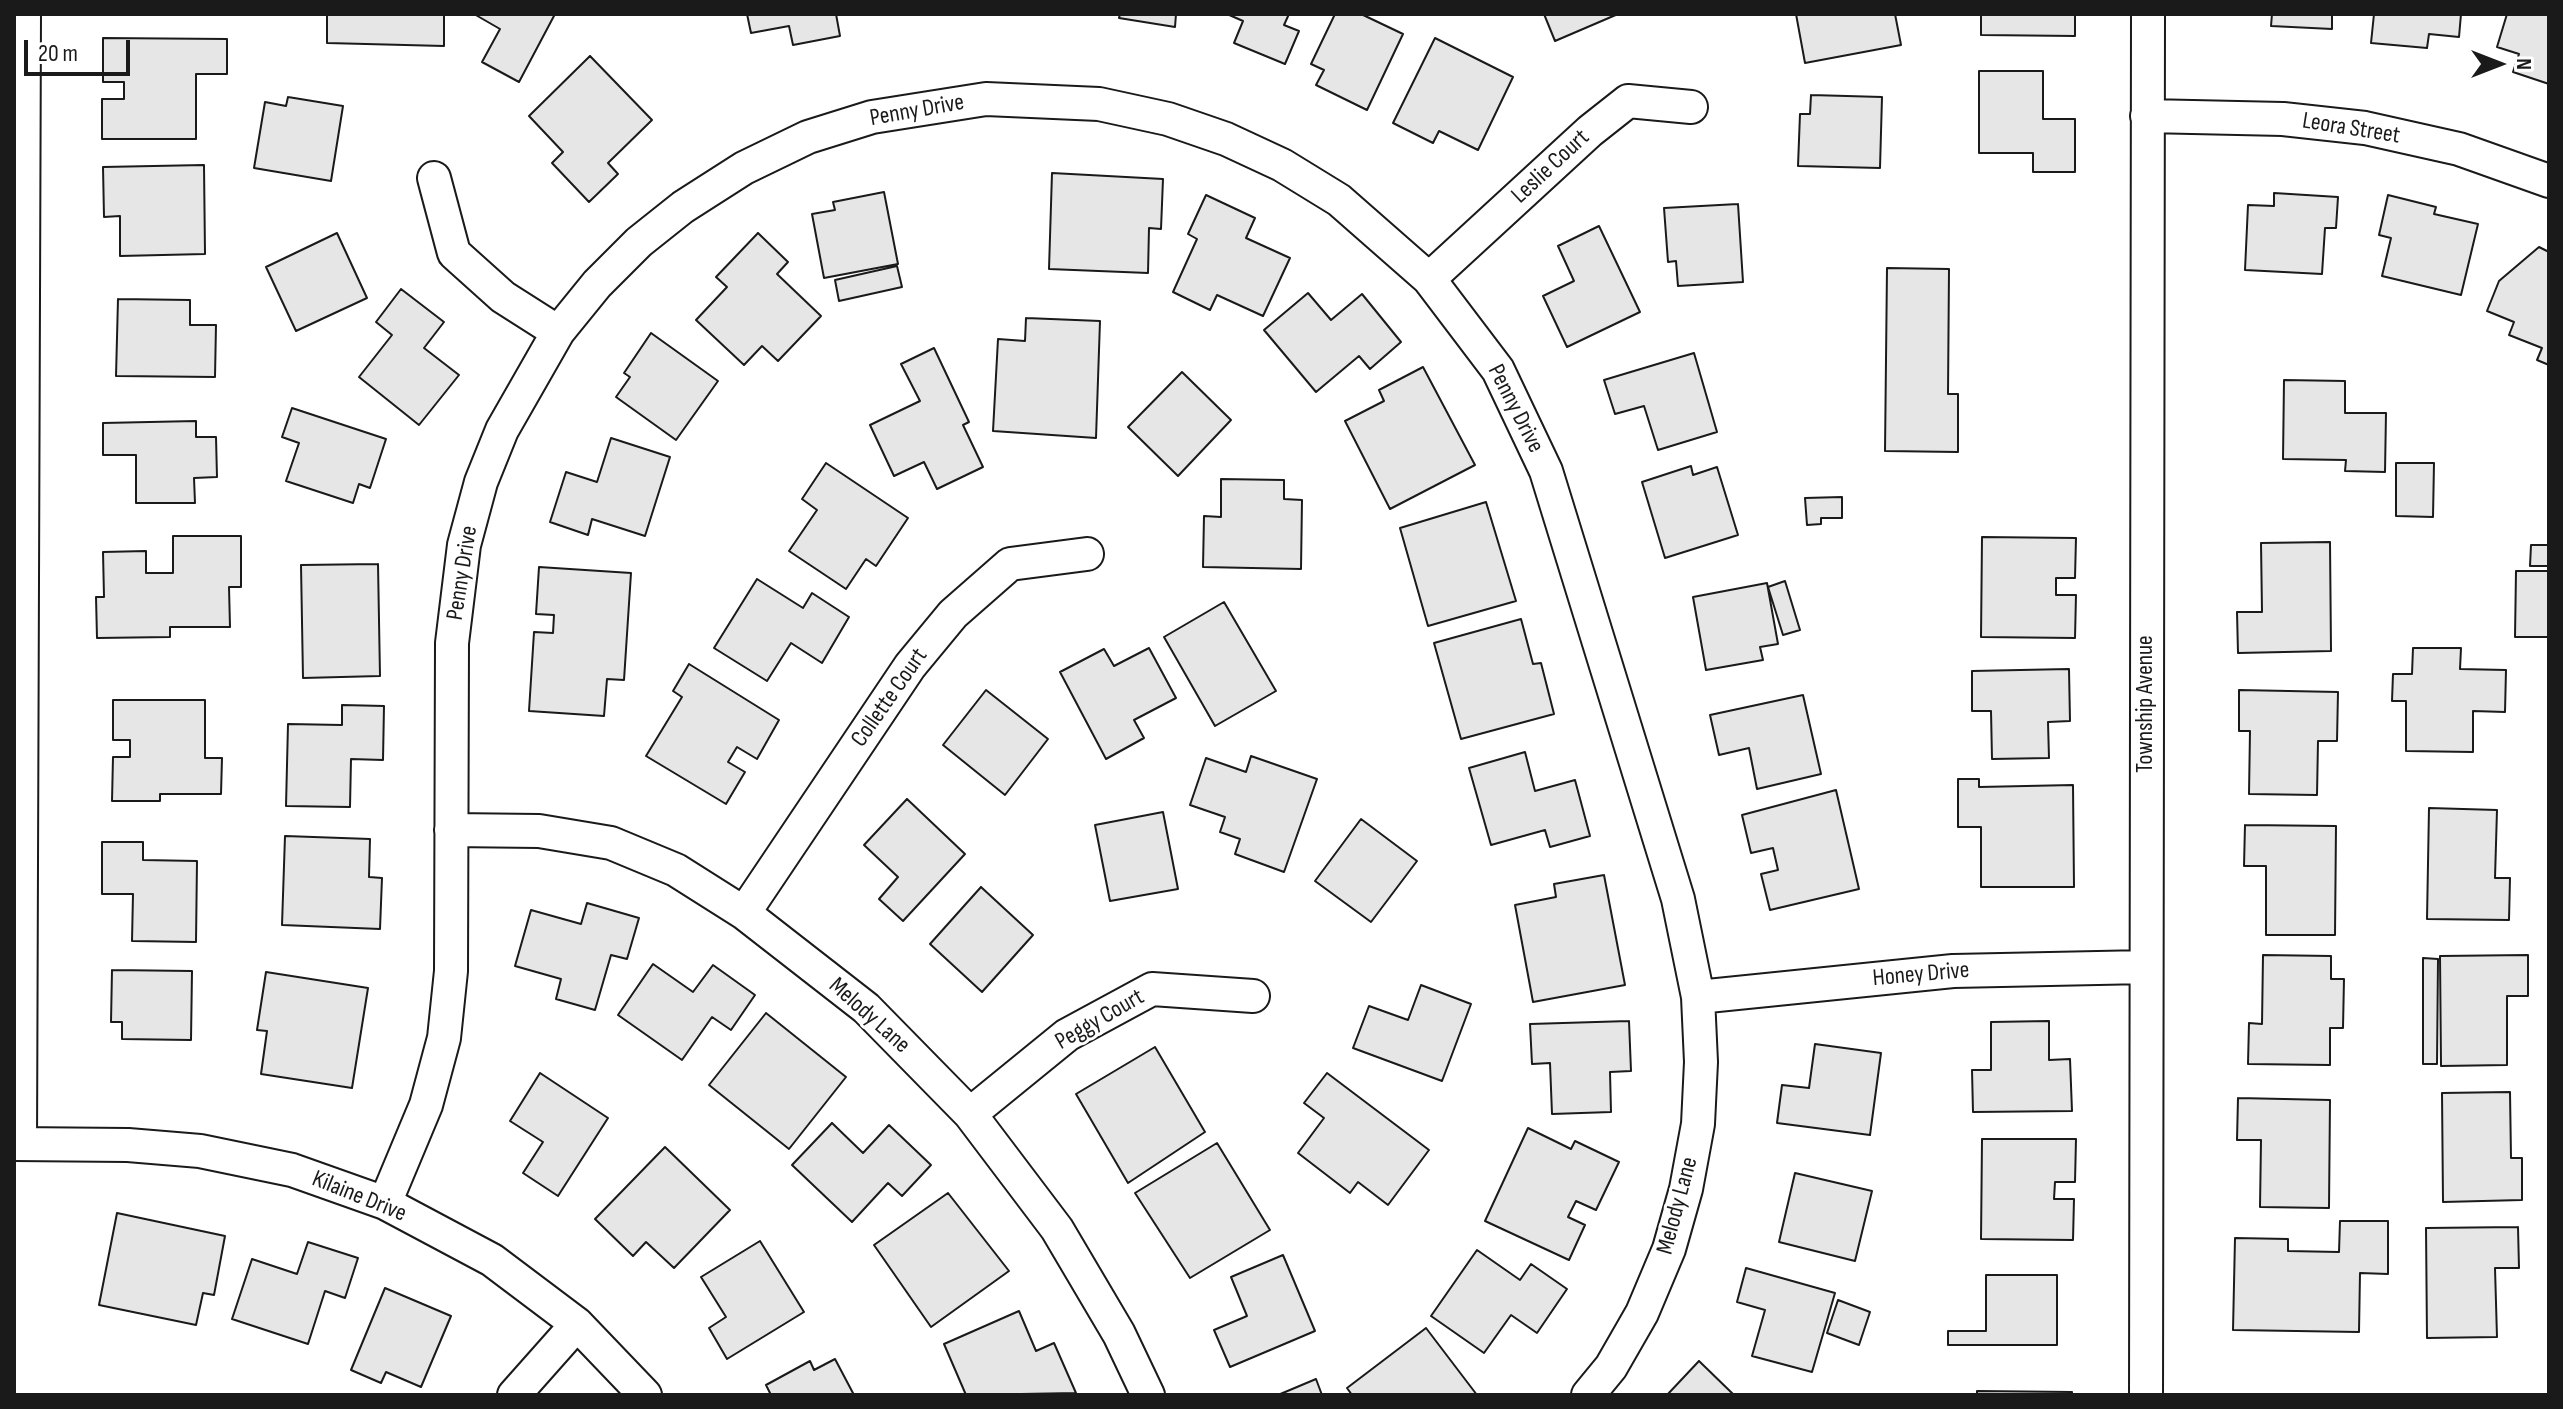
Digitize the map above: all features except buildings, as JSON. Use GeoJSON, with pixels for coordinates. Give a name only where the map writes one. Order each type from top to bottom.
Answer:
{"type":"FeatureCollection","features":[{"type":"Feature","properties":{"kind":"street"},"geometry":{"type":"LineString","coordinates":[[17,1144],[17,716],[24,14]]}},
{"type":"Feature","properties":{"kind":"street","name":"Township Avenue"},"geometry":{"type":"LineString","coordinates":[[2146,1395],[2148,14]]}},
{"type":"Feature","properties":{"kind":"street","name":"Penny Drive"},"geometry":{"type":"LineString","coordinates":[[385,1203],[426,1105],[444,1038],[451,971],[452,643],[464,545],[481,482],[502,430],[558,332],[597,284],[639,242],[683,207],[744,168],[808,137],[872,117],[986,99],[1099,104],[1168,119],[1226,139],[1282,165],[1339,200],[1429,279],[1498,370],[1546,471],[1678,899],[1698,997]]}},
{"type":"Feature","properties":{"kind":"street","name":"Leslie Court"},"geometry":{"type":"LineString","coordinates":[[1429,279],[1590,131],[1628,101],[1691,107]]}},
{"type":"Feature","properties":{"kind":"street","name":"Leora Street"},"geometry":{"type":"LineString","coordinates":[[2147,116],[2283,119],[2365,128],[2459,149],[2549,181]]}},
{"type":"Feature","properties":{"kind":"street"},"geometry":{"type":"LineString","coordinates":[[434,178],[454,253],[503,297],[558,332]]}},
{"type":"Feature","properties":{"kind":"street","name":"Collette Court"},"geometry":{"type":"LineString","coordinates":[[744,913],[910,666],[953,614],[1010,564],[1087,554]]}},
{"type":"Feature","properties":{"kind":"street","name":"Melody Lane"},"geometry":{"type":"LineString","coordinates":[[451,830],[539,831],[611,843],[676,870],[744,913],[866,1008],[970,1114],[1057,1229],[1119,1334],[1148,1395]]}},
{"type":"Feature","properties":{"kind":"street","name":"Honey Drive"},"geometry":{"type":"LineString","coordinates":[[1698,997],[1953,971],[2146,967]]}},
{"type":"Feature","properties":{"kind":"street","name":"Peggy Court"},"geometry":{"type":"LineString","coordinates":[[970,1114],[1067,1035],[1152,989],[1253,996]]}},
{"type":"Feature","properties":{"kind":"street","name":"Melody Lane"},"geometry":{"type":"LineString","coordinates":[[1588,1395],[1611,1367],[1642,1313],[1669,1249],[1686,1189],[1698,1124],[1701,1062],[1698,997]]}},
{"type":"Feature","properties":{"kind":"street","name":"Kilaine Drive"},"geometry":{"type":"LineString","coordinates":[[17,1144],[128,1145],[200,1151],[292,1170],[385,1203],[492,1260],[577,1324],[645,1395]]}},
{"type":"Feature","properties":{"kind":"street"},"geometry":{"type":"LineString","coordinates":[[514,1395],[577,1324]]}}]}
